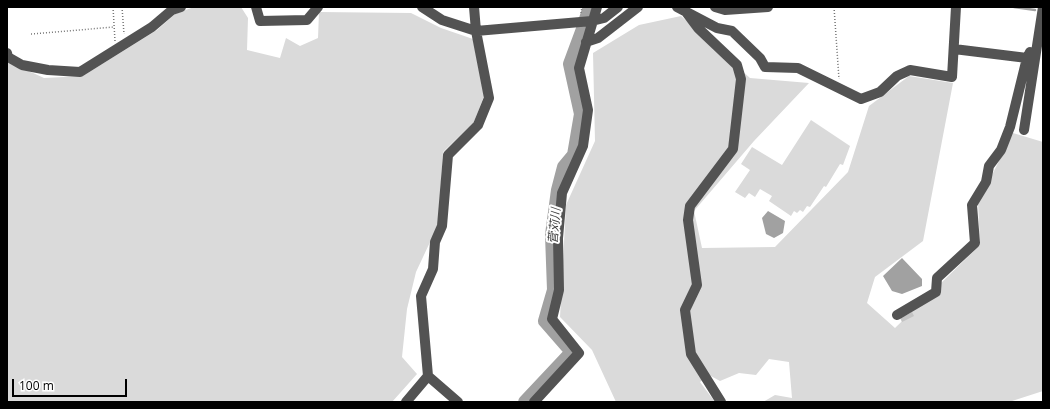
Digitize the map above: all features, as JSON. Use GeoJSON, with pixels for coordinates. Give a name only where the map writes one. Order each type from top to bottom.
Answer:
{"type":"FeatureCollection","features":[{"type":"Feature","properties":{"kind":"street"},"geometry":{"type":"LineString","coordinates":[[7,53],[8,57],[22,65],[48,70],[80,72],[152,27],[172,10],[181,7]]}},
{"type":"Feature","properties":{"kind":"street"},"geometry":{"type":"LineString","coordinates":[[256,7],[260,22],[307,20],[318,7]]}},
{"type":"Feature","properties":{"kind":"street"},"geometry":{"type":"LineString","coordinates":[[422,7],[442,20],[476,31],[592,21],[604,18],[618,7]]}},
{"type":"Feature","properties":{"kind":"street"},"geometry":{"type":"LineString","coordinates":[[458,402],[428,376],[421,296],[433,269],[435,242],[442,226],[448,155],[478,125],[489,98],[476,31],[474,7]]}},
{"type":"Feature","properties":{"kind":"street"},"geometry":{"type":"LineString","coordinates":[[534,402],[579,353],[552,319],[559,290],[558,238],[562,193],[583,146],[588,110],[579,68],[597,7]]}},
{"type":"Feature","properties":{"kind":"street"},"geometry":{"type":"LineString","coordinates":[[586,42],[598,38],[638,7]]}},
{"type":"Feature","properties":{"kind":"street"},"geometry":{"type":"LineString","coordinates":[[677,7],[717,28],[732,31],[760,58],[765,67],[798,68],[861,99],[880,92],[897,76],[910,70],[952,77],[956,7]]}},
{"type":"Feature","properties":{"kind":"street"},"geometry":{"type":"LineString","coordinates":[[715,7],[725,10],[768,7]]}},
{"type":"Feature","properties":{"kind":"street"},"geometry":{"type":"LineString","coordinates":[[1024,130],[1043,7]]}},
{"type":"Feature","properties":{"kind":"street"},"geometry":{"type":"LineString","coordinates":[[686,12],[698,28],[736,65],[741,79],[733,149],[690,206],[688,220],[696,285],[685,310],[691,354],[721,402]]}},
{"type":"Feature","properties":{"kind":"street"},"geometry":{"type":"LineString","coordinates":[[897,315],[936,292],[937,278],[975,243],[972,205],[986,182],[989,166],[1000,150],[1010,127],[1027,58],[1039,30]]}},
{"type":"Feature","properties":{"kind":"street"},"geometry":{"type":"LineString","coordinates":[[954,49],[1027,58]]}},
{"type":"Feature","properties":{"kind":"street"},"geometry":{"type":"LineString","coordinates":[[406,402],[428,376]]}},
{"type":"Feature","properties":{"kind":"path"},"geometry":{"type":"LineString","coordinates":[[113,7],[114,27],[121,46]]}},
{"type":"Feature","properties":{"kind":"path"},"geometry":{"type":"LineString","coordinates":[[121,46],[122,7]]}},
{"type":"Feature","properties":{"kind":"path"},"geometry":{"type":"LineString","coordinates":[[834,7],[840,88]]}},
{"type":"Feature","properties":{"kind":"path"},"geometry":{"type":"LineString","coordinates":[[31,34],[114,27]]}},
{"type":"Feature","properties":{"kind":"shaded area"},"geometry":{"type":"Polygon","coordinates":[[[194,7],[241,7],[248,18],[247,50],[280,58],[286,38],[300,46],[318,38],[319,12],[411,13],[441,28],[473,39],[484,96],[474,122],[443,152],[438,225],[416,272],[407,309],[402,357],[417,374],[392,402],[7,402],[7,61],[44,78],[83,76],[157,30],[175,14],[194,7]]]}},
{"type":"Feature","properties":{"kind":"shaded area"},"geometry":{"type":"Polygon","coordinates":[[[681,16],[750,78],[809,83],[754,141],[694,211],[702,248],[775,247],[848,172],[869,106],[909,76],[953,83],[923,241],[875,277],[867,303],[895,328],[980,245],[978,203],[1013,133],[1043,142],[1043,391],[1009,402],[763,402],[775,395],[792,398],[789,362],[769,359],[756,375],[739,373],[720,381],[709,375],[700,382],[715,402],[616,402],[592,350],[560,317],[566,205],[595,141],[593,53],[639,25],[681,16]]]}},
{"type":"Feature","properties":{"kind":"shaded area"},"geometry":{"type":"Polygon","coordinates":[[[811,120],[850,146],[843,165],[840,164],[826,187],[824,186],[810,207],[807,206],[803,212],[800,210],[797,213],[794,211],[791,216],[769,201],[772,196],[760,189],[755,197],[749,193],[745,198],[735,192],[750,170],[741,164],[752,147],[782,165],[811,120]]]}},
{"type":"Feature","properties":{"kind":"shaded area"},"geometry":{"type":"Polygon","coordinates":[[[768,211],[785,221],[783,233],[774,238],[766,234],[762,218],[768,211]]]}},
{"type":"Feature","properties":{"kind":"shaded area"},"geometry":{"type":"Polygon","coordinates":[[[902,258],[922,279],[922,286],[902,294],[892,291],[883,276],[902,258]]]}},
{"type":"Feature","properties":{"kind":"building"},"geometry":{"type":"Polygon","coordinates":[[[912,312],[914,316],[902,322],[900,318],[912,312]]]}},
{"type":"Feature","properties":{"kind":"waterway","name":"菅苅川"},"geometry":{"type":"LineString","coordinates":[[586,19],[590,7]]}},
{"type":"Feature","properties":{"kind":"waterway"},"geometry":{"type":"LineString","coordinates":[[1014,7],[1035,10]]}},
{"type":"Feature","properties":{"kind":"waterway","name":"菅苅川"},"geometry":{"type":"LineString","coordinates":[[525,402],[572,352],[545,321],[554,290],[552,235],[558,190],[564,167],[574,155],[581,114],[570,64],[583,29]]}}]}
